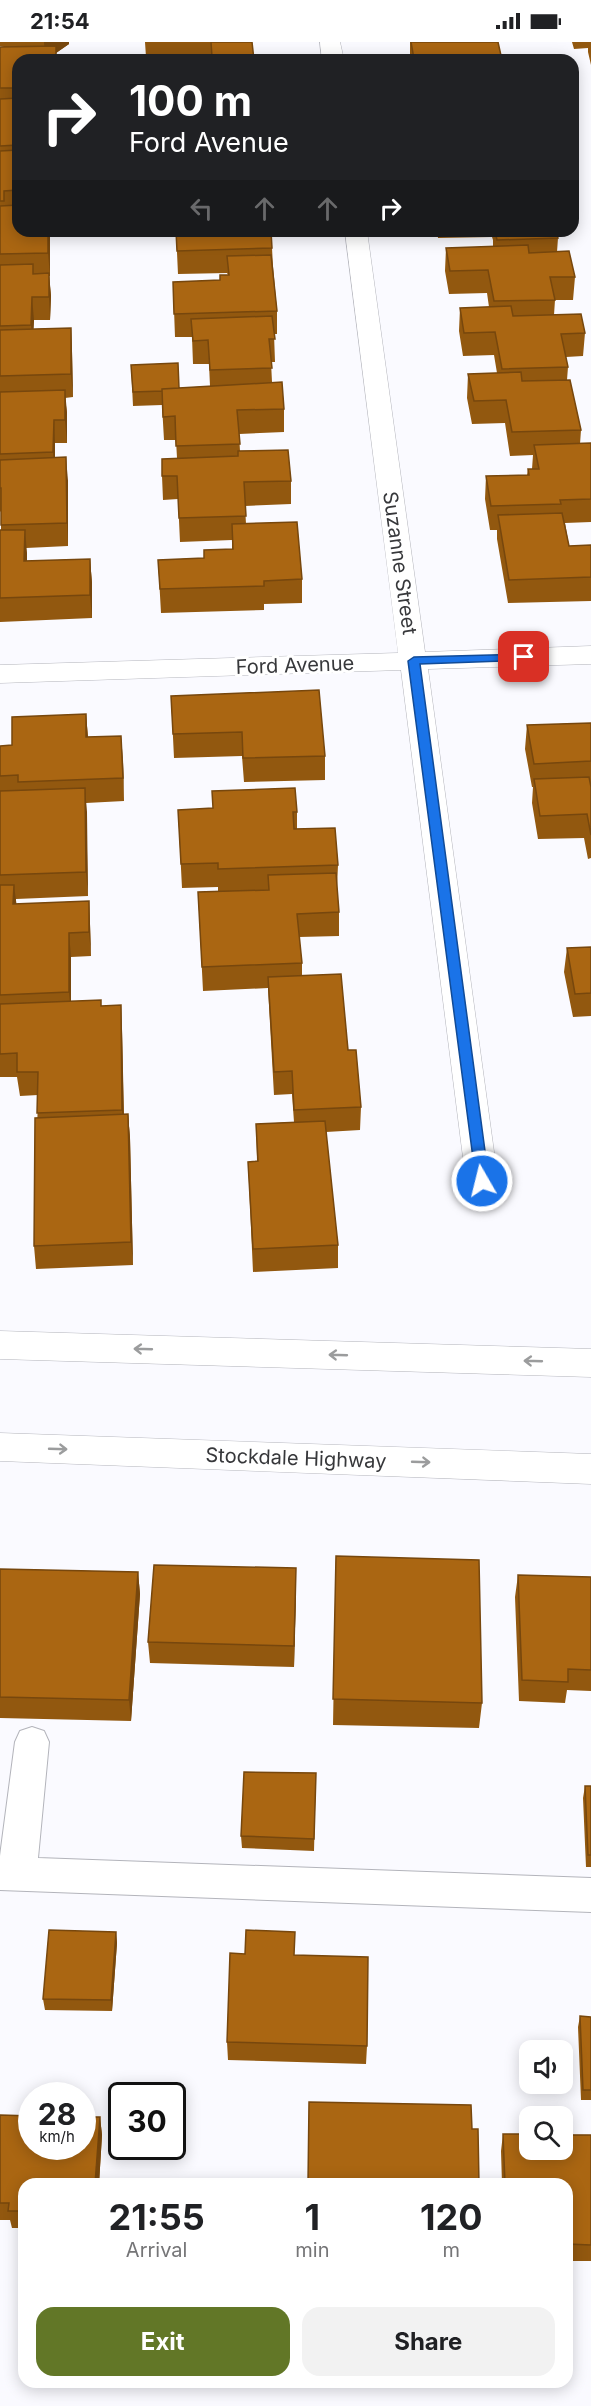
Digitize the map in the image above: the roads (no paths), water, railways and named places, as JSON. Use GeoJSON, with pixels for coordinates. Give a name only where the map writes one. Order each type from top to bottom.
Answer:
{"type":"FeatureCollection","features":[{"type":"Feature","properties":{"kind":"street","name":"Suzanne Street"},"geometry":{"type":"LineString","coordinates":[[357,237],[482,1181]]}},
{"type":"Feature","properties":{"kind":"street","name":"Ford Avenue"},"geometry":{"type":"LineString","coordinates":[[0,674],[591,655]]}},
{"type":"Feature","properties":{"kind":"street"},"geometry":{"type":"LineString","coordinates":[[0,1345],[591,1363]]}},
{"type":"Feature","properties":{"kind":"street","name":"Stockdale Highway"},"geometry":{"type":"LineString","coordinates":[[0,1447],[591,1469]]}},
{"type":"Feature","properties":{"kind":"lane"},"geometry":{"type":"LineString","coordinates":[[32,1742],[9,1873],[591,1895]]}}]}
